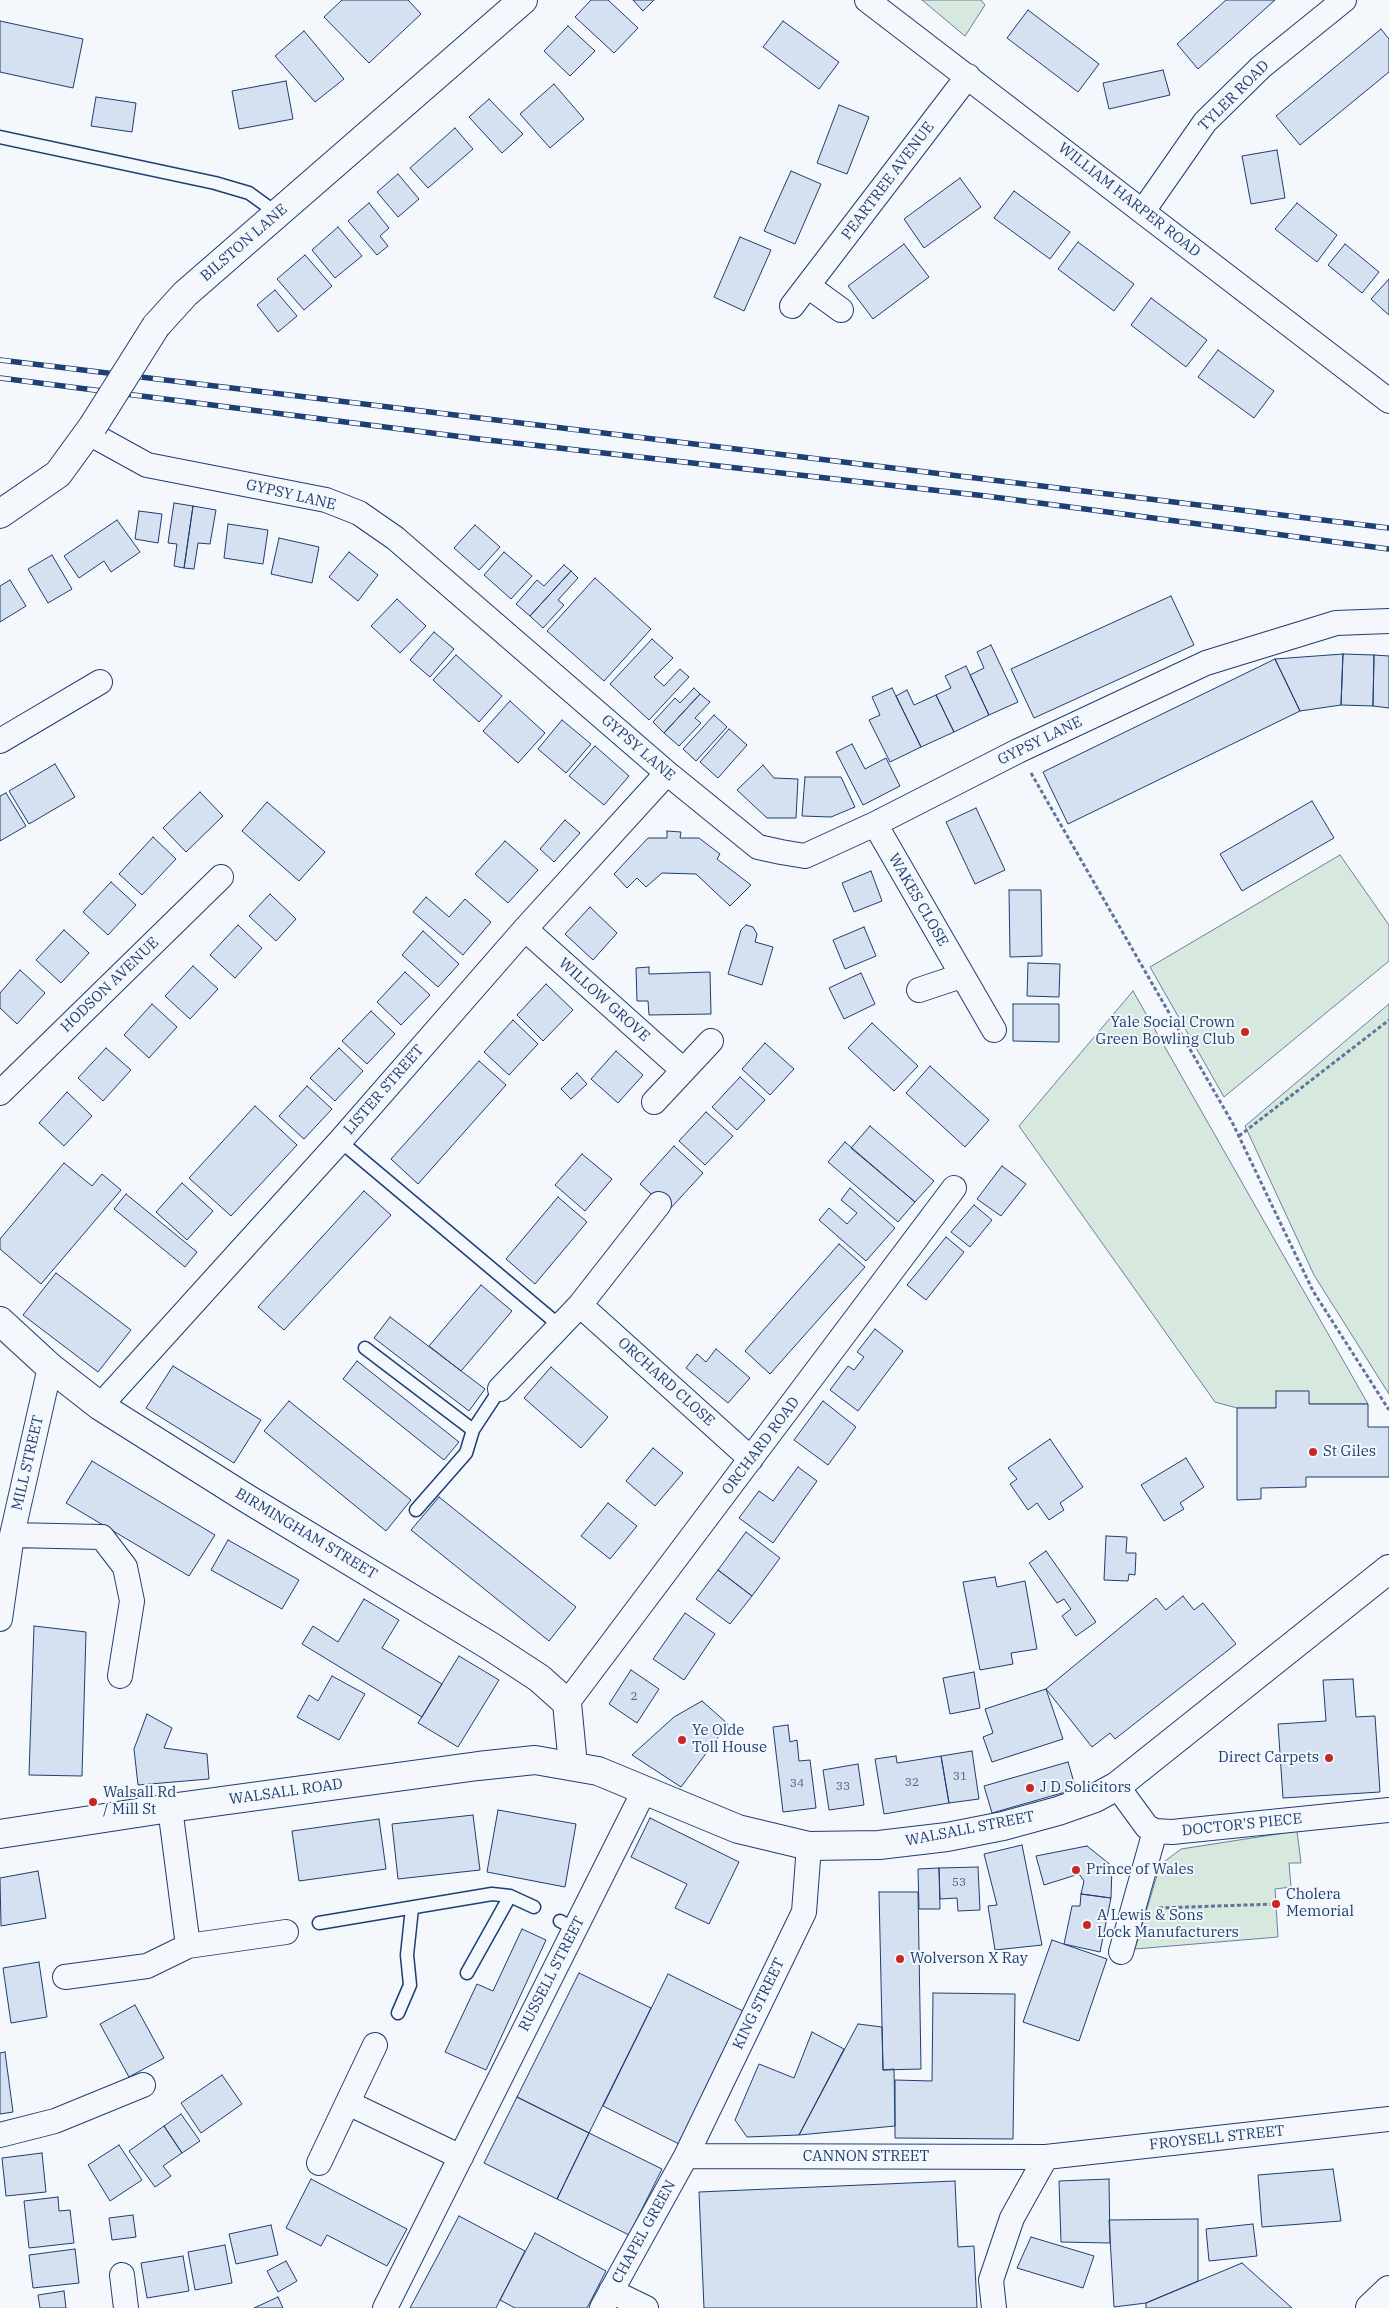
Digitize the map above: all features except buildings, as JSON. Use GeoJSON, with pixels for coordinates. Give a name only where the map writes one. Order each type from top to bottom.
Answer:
{"type":"FeatureCollection","features":[{"type":"Feature","properties":{"kind":"main road","name":"BILSTON LANE"},"geometry":{"type":"LineString","coordinates":[[0,514],[58,474],[91,430],[156,326],[185,294],[523,0]]}},
{"type":"Feature","properties":{"kind":"main road","name":"BIRMINGHAM STREET"},"geometry":{"type":"LineString","coordinates":[[0,1321],[50,1367],[100,1406],[246,1498],[490,1646],[539,1678],[567,1703]]}},
{"type":"Feature","properties":{"kind":"main road","name":"WALSALL STREET"},"geometry":{"type":"LineString","coordinates":[[573,1765],[598,1771],[738,1829],[809,1846],[879,1845],[947,1837],[1003,1826],[1058,1812],[1095,1798],[1117,1786],[1389,1569]]}},
{"type":"Feature","properties":{"kind":"main road"},"geometry":{"type":"LineString","coordinates":[[567,1703],[573,1765]]}},
{"type":"Feature","properties":{"kind":"main road","name":"WALSALL ROAD"},"geometry":{"type":"LineString","coordinates":[[0,1834],[170,1808],[478,1766],[535,1760],[573,1765]]}},
{"type":"Feature","properties":{"kind":"main road"},"geometry":{"type":"LineString","coordinates":[[1370,2308],[1389,2290]]}},
{"type":"Feature","properties":{"kind":"street","name":"WILLIAM HARPER ROAD"},"geometry":{"type":"LineString","coordinates":[[867,0],[1389,401]]}},
{"type":"Feature","properties":{"kind":"street","name":"TYLER ROAD"},"geometry":{"type":"LineString","coordinates":[[1143,211],[1205,122],[1261,67],[1344,0]]}},
{"type":"Feature","properties":{"kind":"street","name":"PEARTREE AVENUE"},"geometry":{"type":"LineString","coordinates":[[792,306],[968,76]]}},
{"type":"Feature","properties":{"kind":"street"},"geometry":{"type":"LineString","coordinates":[[808,286],[841,310]]}},
{"type":"Feature","properties":{"kind":"street","name":"GYPSY LANE"},"geometry":{"type":"LineString","coordinates":[[91,430],[147,465],[326,500],[359,513],[396,538],[666,773],[758,847],[805,856],[875,824],[1018,751],[1206,663],[1336,623],[1389,621]]}},
{"type":"Feature","properties":{"kind":"street"},"geometry":{"type":"LineString","coordinates":[[0,741],[100,682]]}},
{"type":"Feature","properties":{"kind":"street","name":"LISTER STREET"},"geometry":{"type":"LineString","coordinates":[[100,1406],[340,1141],[525,929],[666,773]]}},
{"type":"Feature","properties":{"kind":"street","name":"WAKES CLOSE"},"geometry":{"type":"LineString","coordinates":[[875,824],[961,976],[994,1030]]}},
{"type":"Feature","properties":{"kind":"street","name":"HODSON AVENUE"},"geometry":{"type":"LineString","coordinates":[[0,1094],[221,877]]}},
{"type":"Feature","properties":{"kind":"street","name":"WILLOW GROVE"},"geometry":{"type":"LineString","coordinates":[[525,929],[683,1070]]}},
{"type":"Feature","properties":{"kind":"street"},"geometry":{"type":"LineString","coordinates":[[919,990],[961,976]]}},
{"type":"Feature","properties":{"kind":"street"},"geometry":{"type":"LineString","coordinates":[[654,1102],[711,1041]]}},
{"type":"Feature","properties":{"kind":"street","name":"ORCHARD ROAD"},"geometry":{"type":"LineString","coordinates":[[567,1703],[954,1188]]}},
{"type":"Feature","properties":{"kind":"street"},"geometry":{"type":"LineString","coordinates":[[500,1389],[580,1305],[659,1204]]}},
{"type":"Feature","properties":{"kind":"street","name":"ORCHARD CLOSE"},"geometry":{"type":"LineString","coordinates":[[580,1305],[751,1459]]}},
{"type":"Feature","properties":{"kind":"street","name":"MILL STREET"},"geometry":{"type":"LineString","coordinates":[[0,1618],[7,1547],[50,1367]]}},
{"type":"Feature","properties":{"kind":"street"},"geometry":{"type":"LineString","coordinates":[[7,1547],[102,1537],[125,1567],[132,1601],[120,1676]]}},
{"type":"Feature","properties":{"kind":"street"},"geometry":{"type":"LineString","coordinates":[[1117,1786],[1147,1827],[1156,1831],[1121,1952]]}},
{"type":"Feature","properties":{"kind":"street","name":"RUSSELL STREET"},"geometry":{"type":"LineString","coordinates":[[385,2308],[461,2157],[568,1925],[644,1791]]}},
{"type":"Feature","properties":{"kind":"street"},"geometry":{"type":"LineString","coordinates":[[170,1808],[188,1946]]}},
{"type":"Feature","properties":{"kind":"street","name":"DOCTOR'S PIECE"},"geometry":{"type":"LineString","coordinates":[[1156,1831],[1172,1832],[1389,1810]]}},
{"type":"Feature","properties":{"kind":"street","name":"KING STREET"},"geometry":{"type":"LineString","coordinates":[[686,2156],[804,1912],[809,1846]]}},
{"type":"Feature","properties":{"kind":"street"},"geometry":{"type":"LineString","coordinates":[[65,1977],[147,1966],[188,1946],[286,1932]]}},
{"type":"Feature","properties":{"kind":"street"},"geometry":{"type":"LineString","coordinates":[[319,2163],[375,2046]]}},
{"type":"Feature","properties":{"kind":"street"},"geometry":{"type":"LineString","coordinates":[[0,2135],[55,2121],[143,2085]]}},
{"type":"Feature","properties":{"kind":"street"},"geometry":{"type":"LineString","coordinates":[[348,2102],[461,2157]]}},
{"type":"Feature","properties":{"kind":"street","name":"FROYSELL STREET"},"geometry":{"type":"LineString","coordinates":[[1046,2157],[1389,2119]]}},
{"type":"Feature","properties":{"kind":"street","name":"CANNON STREET"},"geometry":{"type":"LineString","coordinates":[[686,2156],[1046,2157]]}},
{"type":"Feature","properties":{"kind":"street","name":"CHAPEL GREEN"},"geometry":{"type":"LineString","coordinates":[[606,2300],[686,2156]]}},
{"type":"Feature","properties":{"kind":"street"},"geometry":{"type":"LineString","coordinates":[[994,2308],[991,2280],[1012,2218],[1046,2157]]}},
{"type":"Feature","properties":{"kind":"street"},"geometry":{"type":"LineString","coordinates":[[122,2275],[126,2308]]}},
{"type":"Feature","properties":{"kind":"street"},"geometry":{"type":"LineString","coordinates":[[606,2300],[646,2308]]}},
{"type":"Feature","properties":{"kind":"lane"},"geometry":{"type":"LineString","coordinates":[[0,137],[249,192],[278,214]]}},
{"type":"Feature","properties":{"kind":"lane"},"geometry":{"type":"LineString","coordinates":[[340,1141],[560,1326]]}},
{"type":"Feature","properties":{"kind":"lane"},"geometry":{"type":"LineString","coordinates":[[365,1348],[473,1430]]}},
{"type":"Feature","properties":{"kind":"lane"},"geometry":{"type":"LineString","coordinates":[[416,1510],[466,1453],[473,1430],[500,1389]]}},
{"type":"Feature","properties":{"kind":"lane"},"geometry":{"type":"LineString","coordinates":[[319,1924],[492,1894],[510,1896],[534,1907]]}},
{"type":"Feature","properties":{"kind":"lane"},"geometry":{"type":"LineString","coordinates":[[467,1972],[510,1896]]}},
{"type":"Feature","properties":{"kind":"lane"},"geometry":{"type":"LineString","coordinates":[[398,2013],[410,1985],[408,1955],[412,1908]]}},
{"type":"Feature","properties":{"kind":"path"},"geometry":{"type":"LineString","coordinates":[[1018,751],[1239,1136],[1313,1291],[1389,1410]]}},
{"type":"Feature","properties":{"kind":"path"},"geometry":{"type":"LineString","coordinates":[[1239,1136],[1389,1020]]}},
{"type":"Feature","properties":{"kind":"path"},"geometry":{"type":"LineString","coordinates":[[1133,1909],[1276,1904]]}},
{"type":"Feature","properties":{"kind":"shaded area"},"geometry":{"type":"Polygon","coordinates":[[[922,0],[981,0],[985,5],[965,36],[922,0]]]}},
{"type":"Feature","properties":{"kind":"shaded area","name":"Yale Social Crown Green Bowling Club"},"geometry":{"type":"Polygon","coordinates":[[[1340,855],[1389,925],[1389,961],[1224,1097],[1150,967],[1340,855]]]}},
{"type":"Feature","properties":{"kind":"shaded area"},"geometry":{"type":"Polygon","coordinates":[[[1133,991],[1368,1404],[1309,1404],[1276,1408],[1237,1408],[1215,1402],[1019,1126],[1133,991]]]}},
{"type":"Feature","properties":{"kind":"shaded area"},"geometry":{"type":"Polygon","coordinates":[[[1389,1004],[1389,1394],[1314,1275],[1245,1126],[1389,1004]]]}},
{"type":"Feature","properties":{"kind":"shaded area"},"geometry":{"type":"Polygon","coordinates":[[[1297,1831],[1301,1863],[1289,1863],[1291,1887],[1275,1889],[1278,1937],[1135,1949],[1160,1865],[1181,1849],[1297,1831]]]}},
{"type":"Feature","properties":{"kind":"railway"},"geometry":{"type":"LineString","coordinates":[[0,360],[1389,528]]}},
{"type":"Feature","properties":{"kind":"railway"},"geometry":{"type":"LineString","coordinates":[[0,378],[479,439],[986,496],[1389,549]]}},
{"type":"Feature","properties":{"kind":"place","name":"Yale Social Crown Green Bowling Club"},"geometry":{"type":"Point","coordinates":[1245,1032]}},
{"type":"Feature","properties":{"kind":"place","name":"St Giles"},"geometry":{"type":"Point","coordinates":[1313,1452]}},
{"type":"Feature","properties":{"kind":"place","name":"Ye Olde Toll House"},"geometry":{"type":"Point","coordinates":[682,1740]}},
{"type":"Feature","properties":{"kind":"place","name":"Direct Carpets"},"geometry":{"type":"Point","coordinates":[1329,1758]}},
{"type":"Feature","properties":{"kind":"place","name":"J D Solicitors"},"geometry":{"type":"Point","coordinates":[1030,1788]}},
{"type":"Feature","properties":{"kind":"place","name":"Walsall Rd / Mill St"},"geometry":{"type":"Point","coordinates":[93,1802]}},
{"type":"Feature","properties":{"kind":"place","name":"Prince of Wales"},"geometry":{"type":"Point","coordinates":[1076,1870]}},
{"type":"Feature","properties":{"kind":"place","name":"Cholera Memorial"},"geometry":{"type":"Point","coordinates":[1276,1904]}},
{"type":"Feature","properties":{"kind":"place","name":"A Lewis & Sons Lock Manufacturers"},"geometry":{"type":"Point","coordinates":[1087,1925]}},
{"type":"Feature","properties":{"kind":"place","name":"Wolverson X Ray"},"geometry":{"type":"Point","coordinates":[900,1959]}}]}
